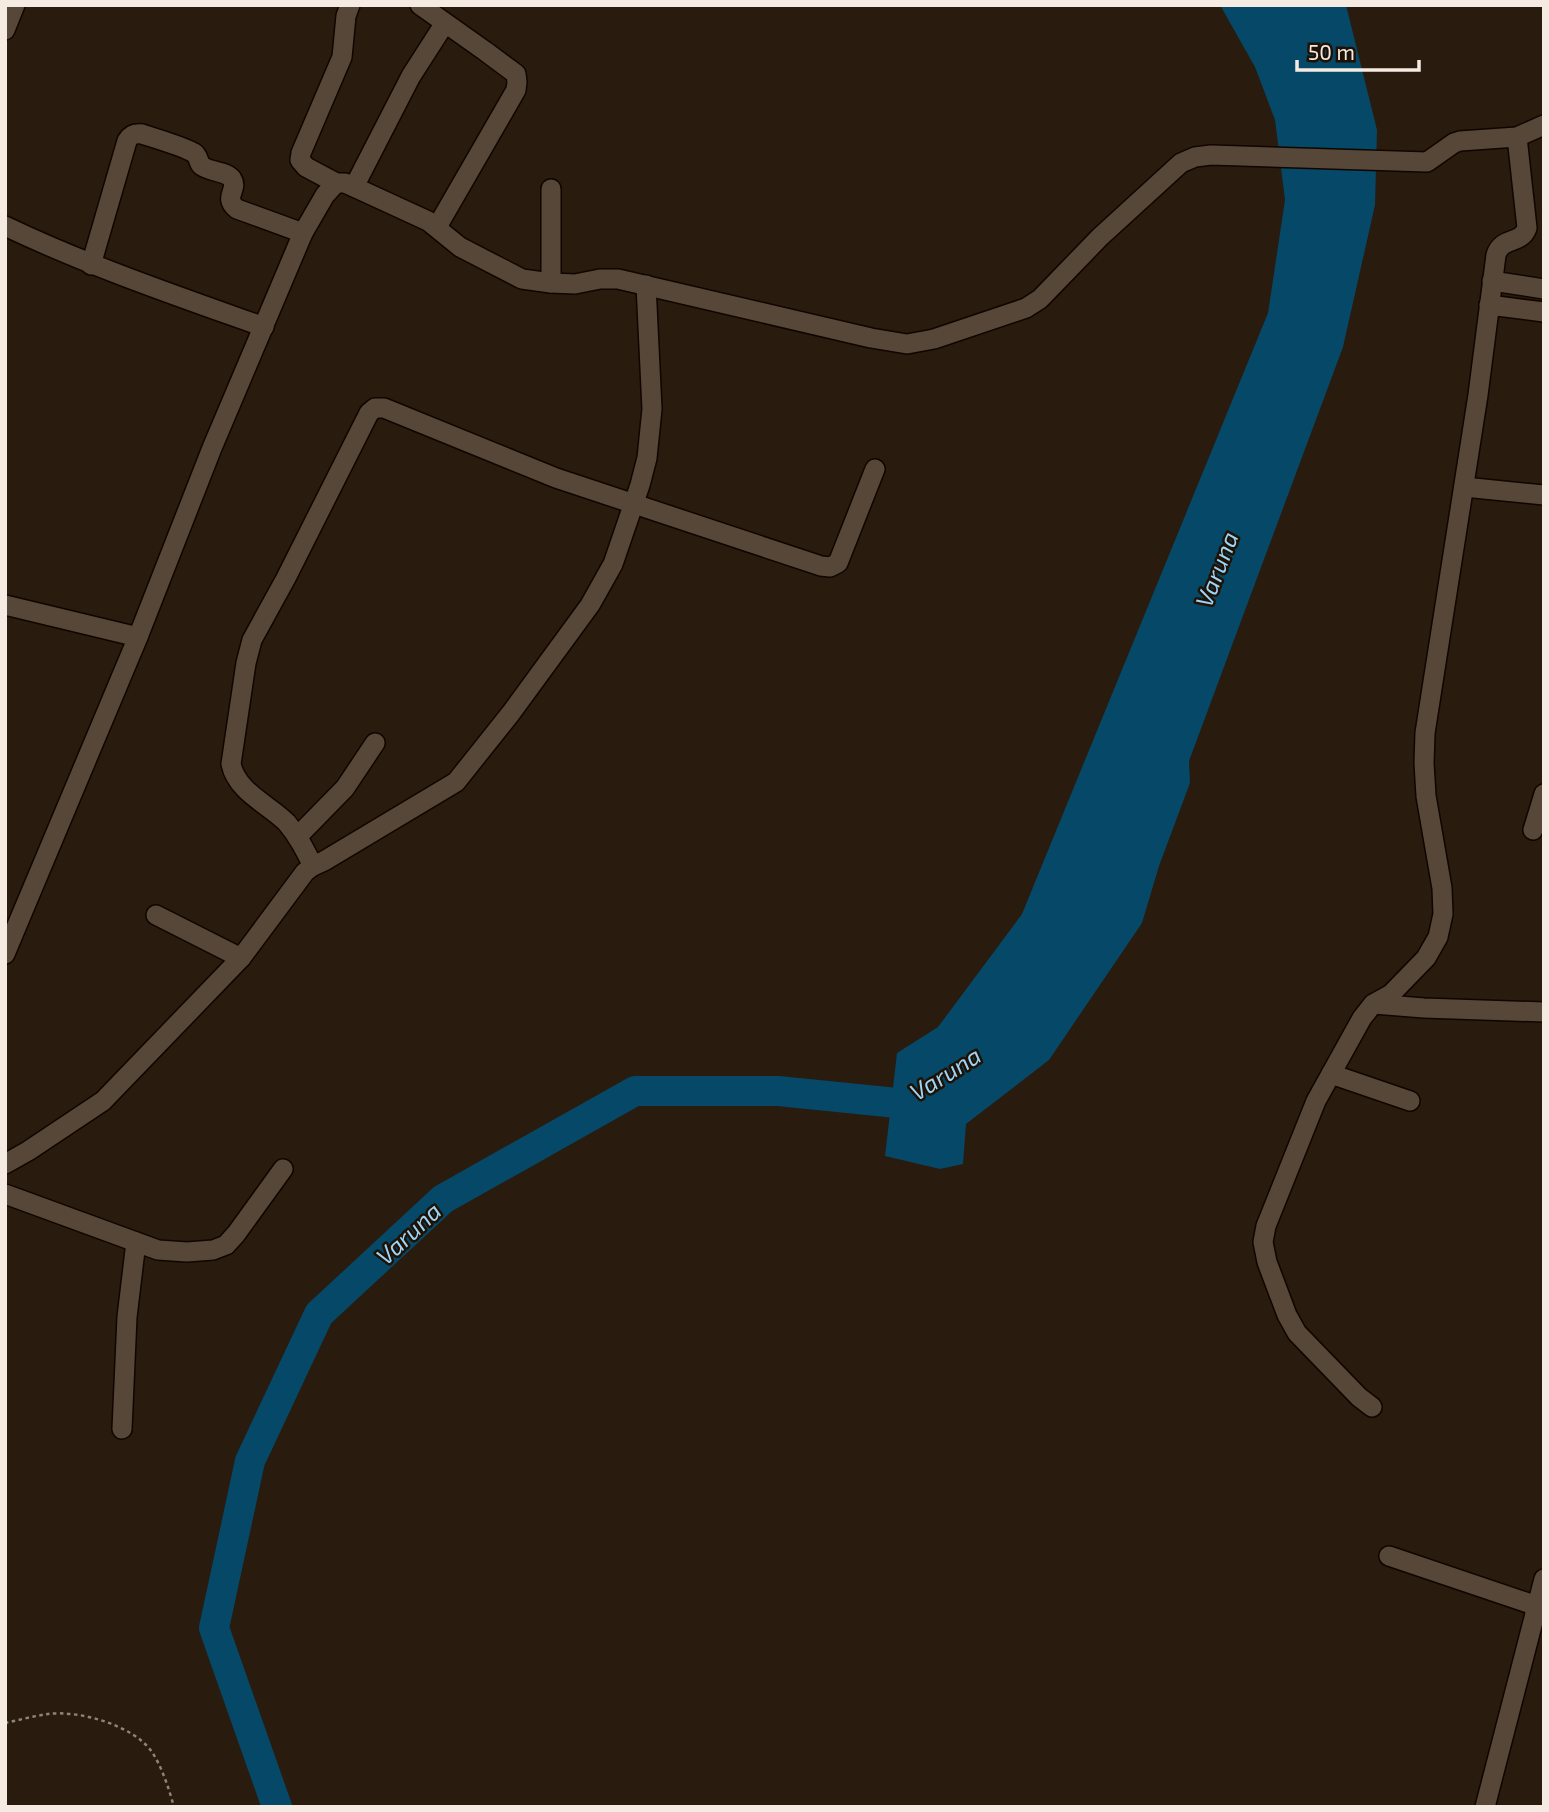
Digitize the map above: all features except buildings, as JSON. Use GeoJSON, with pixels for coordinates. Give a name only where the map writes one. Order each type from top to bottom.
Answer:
{"type":"FeatureCollection","features":[{"type":"Feature","properties":{"kind":"street"},"geometry":{"type":"LineString","coordinates":[[5,30],[15,5]]}},
{"type":"Feature","properties":{"kind":"street"},"geometry":{"type":"LineString","coordinates":[[350,5],[346,16],[342,57],[301,153],[300,160],[306,167],[437,227],[460,247],[522,279],[575,284],[618,279],[907,344],[934,339],[1026,308],[1040,299],[1100,237],[1181,163],[1195,157],[1211,155],[1427,162],[1460,141],[1517,137],[1544,125]]}},
{"type":"Feature","properties":{"kind":"street"},"geometry":{"type":"LineString","coordinates":[[420,5],[516,74],[517,82],[516,90],[437,227]]}},
{"type":"Feature","properties":{"kind":"street"},"geometry":{"type":"LineString","coordinates":[[5,954],[303,233],[325,195],[345,185],[445,23]]}},
{"type":"Feature","properties":{"kind":"street"},"geometry":{"type":"LineString","coordinates":[[91,265],[127,141],[135,133],[194,153],[202,166],[229,176],[234,185],[230,199],[237,209],[303,233]]}},
{"type":"Feature","properties":{"kind":"street"},"geometry":{"type":"LineString","coordinates":[[1372,1407],[1297,1333],[1287,1315],[1267,1262],[1263,1242],[1266,1226],[1317,1101],[1362,1018],[1373,1004],[1391,994],[1426,958],[1438,937],[1443,914],[1442,888],[1426,796],[1425,733],[1498,248],[1521,237],[1527,228],[1517,137]]}},
{"type":"Feature","properties":{"kind":"street"},"geometry":{"type":"LineString","coordinates":[[551,189],[551,283]]}},
{"type":"Feature","properties":{"kind":"street"},"geometry":{"type":"LineString","coordinates":[[5,226],[91,265],[264,327]]}},
{"type":"Feature","properties":{"kind":"street"},"geometry":{"type":"LineString","coordinates":[[1492,281],[1544,289]]}},
{"type":"Feature","properties":{"kind":"street"},"geometry":{"type":"LineString","coordinates":[[5,1164],[103,1101],[240,958],[305,872],[456,782],[511,713],[590,605],[613,564],[640,485],[646,458],[652,408],[646,285]]}},
{"type":"Feature","properties":{"kind":"street"},"geometry":{"type":"LineString","coordinates":[[1489,305],[1544,312]]}},
{"type":"Feature","properties":{"kind":"street"},"geometry":{"type":"LineString","coordinates":[[313,866],[298,836],[284,820],[239,784],[231,764],[252,640],[369,413],[375,408],[384,408],[556,478],[821,566],[830,567],[838,563],[875,469]]}},
{"type":"Feature","properties":{"kind":"street"},"geometry":{"type":"LineString","coordinates":[[1464,487],[1544,495]]}},
{"type":"Feature","properties":{"kind":"street"},"geometry":{"type":"LineString","coordinates":[[5,605],[138,637]]}},
{"type":"Feature","properties":{"kind":"street"},"geometry":{"type":"LineString","coordinates":[[298,836],[345,788],[375,743]]}},
{"type":"Feature","properties":{"kind":"street"},"geometry":{"type":"LineString","coordinates":[[1533,830],[1544,794]]}},
{"type":"Feature","properties":{"kind":"street"},"geometry":{"type":"LineString","coordinates":[[156,915],[240,958]]}},
{"type":"Feature","properties":{"kind":"street"},"geometry":{"type":"LineString","coordinates":[[1373,1004],[1544,1012]]}},
{"type":"Feature","properties":{"kind":"street"},"geometry":{"type":"LineString","coordinates":[[1331,1074],[1410,1101]]}},
{"type":"Feature","properties":{"kind":"street"},"geometry":{"type":"LineString","coordinates":[[5,1194],[158,1250],[213,1250],[226,1245],[283,1169]]}},
{"type":"Feature","properties":{"kind":"street"},"geometry":{"type":"LineString","coordinates":[[122,1429],[127,1317],[136,1242]]}},
{"type":"Feature","properties":{"kind":"street"},"geometry":{"type":"LineString","coordinates":[[1389,1556],[1537,1606]]}},
{"type":"Feature","properties":{"kind":"street"},"geometry":{"type":"LineString","coordinates":[[1485,1807],[1544,1579]]}},
{"type":"Feature","properties":{"kind":"path"},"geometry":{"type":"LineString","coordinates":[[5,1723],[50,1713],[99,1720],[121,1728],[150,1749],[174,1807]]}},
{"type":"Feature","properties":{"kind":"water"},"geometry":{"type":"Polygon","coordinates":[[[1220,5],[1346,5],[1377,130],[1375,205],[1343,347],[1189,761],[1190,783],[1159,866],[1142,923],[1049,1060],[966,1124],[963,1164],[940,1169],[885,1156],[897,1053],[938,1027],[1022,914],[1268,313],[1285,200],[1275,120],[1255,67],[1220,5]]]}},
{"type":"Feature","properties":{"kind":"waterway","name":"Varuna"},"geometry":{"type":"LineString","coordinates":[[277,1807],[214,1628],[250,1461],[319,1314],[443,1199],[635,1091],[778,1091],[897,1103],[926,1085]]}}]}
